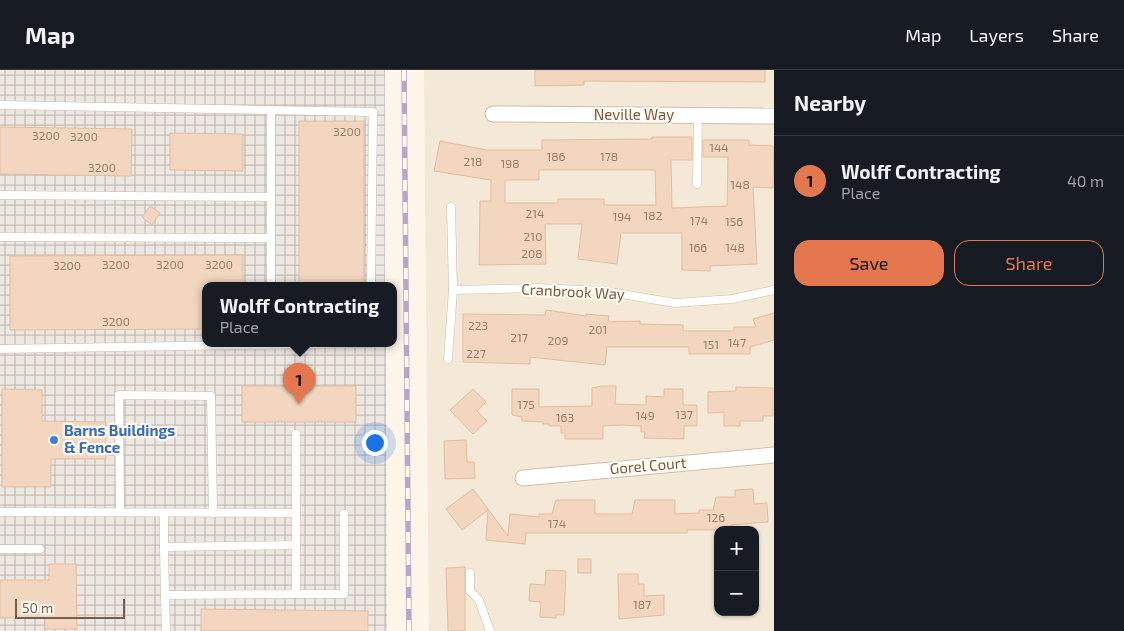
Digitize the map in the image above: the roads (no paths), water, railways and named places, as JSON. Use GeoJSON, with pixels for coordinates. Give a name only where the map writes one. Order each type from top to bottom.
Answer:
{"type":"FeatureCollection","features":[{"type":"Feature","properties":{"kind":"street","name":"Neville Way"},"geometry":{"type":"LineString","coordinates":[[493,114],[774,116]]}},
{"type":"Feature","properties":{"kind":"street","name":"Gorel Court"},"geometry":{"type":"LineString","coordinates":[[523,478],[774,455]]}},
{"type":"Feature","properties":{"kind":"lane"},"geometry":{"type":"LineString","coordinates":[[0,105],[373,112],[371,282]]}},
{"type":"Feature","properties":{"kind":"lane"},"geometry":{"type":"LineString","coordinates":[[271,282],[272,110]]}},
{"type":"Feature","properties":{"kind":"lane"},"geometry":{"type":"LineString","coordinates":[[697,184],[698,115]]}},
{"type":"Feature","properties":{"kind":"lane"},"geometry":{"type":"LineString","coordinates":[[0,195],[271,197]]}},
{"type":"Feature","properties":{"kind":"lane"},"geometry":{"type":"LineString","coordinates":[[448,359],[453,290],[451,207]]}},
{"type":"Feature","properties":{"kind":"lane"},"geometry":{"type":"LineString","coordinates":[[0,237],[271,238]]}},
{"type":"Feature","properties":{"kind":"lane","name":"Cranbrook Way"},"geometry":{"type":"LineString","coordinates":[[453,290],[537,288],[604,292],[675,303],[732,299],[774,290]]}},
{"type":"Feature","properties":{"kind":"lane"},"geometry":{"type":"LineString","coordinates":[[0,348],[202,345]]}},
{"type":"Feature","properties":{"kind":"lane"},"geometry":{"type":"LineString","coordinates":[[120,512],[119,395],[211,396],[213,513]]}},
{"type":"Feature","properties":{"kind":"lane"},"geometry":{"type":"LineString","coordinates":[[296,434],[296,594]]}},
{"type":"Feature","properties":{"kind":"lane"},"geometry":{"type":"LineString","coordinates":[[0,512],[296,513]]}},
{"type":"Feature","properties":{"kind":"lane"},"geometry":{"type":"LineString","coordinates":[[164,513],[166,631]]}},
{"type":"Feature","properties":{"kind":"lane"},"geometry":{"type":"LineString","coordinates":[[165,595],[344,594],[344,514]]}},
{"type":"Feature","properties":{"kind":"lane"},"geometry":{"type":"LineString","coordinates":[[164,547],[296,545]]}},
{"type":"Feature","properties":{"kind":"lane"},"geometry":{"type":"LineString","coordinates":[[0,549],[40,549]]}},
{"type":"Feature","properties":{"kind":"lane"},"geometry":{"type":"LineString","coordinates":[[470,573],[470,591],[479,600],[490,631]]}},
{"type":"Feature","properties":{"kind":"railway"},"geometry":{"type":"LineString","coordinates":[[404,70],[409,631]]}},
{"type":"Feature","properties":{"kind":"place","name":"Wolff Contracting"},"geometry":{"type":"Point","coordinates":[299,404]}},
{"type":"Feature","properties":{"kind":"place","name":"Barns Buildings & Fence"},"geometry":{"type":"Point","coordinates":[54,440]}}]}
